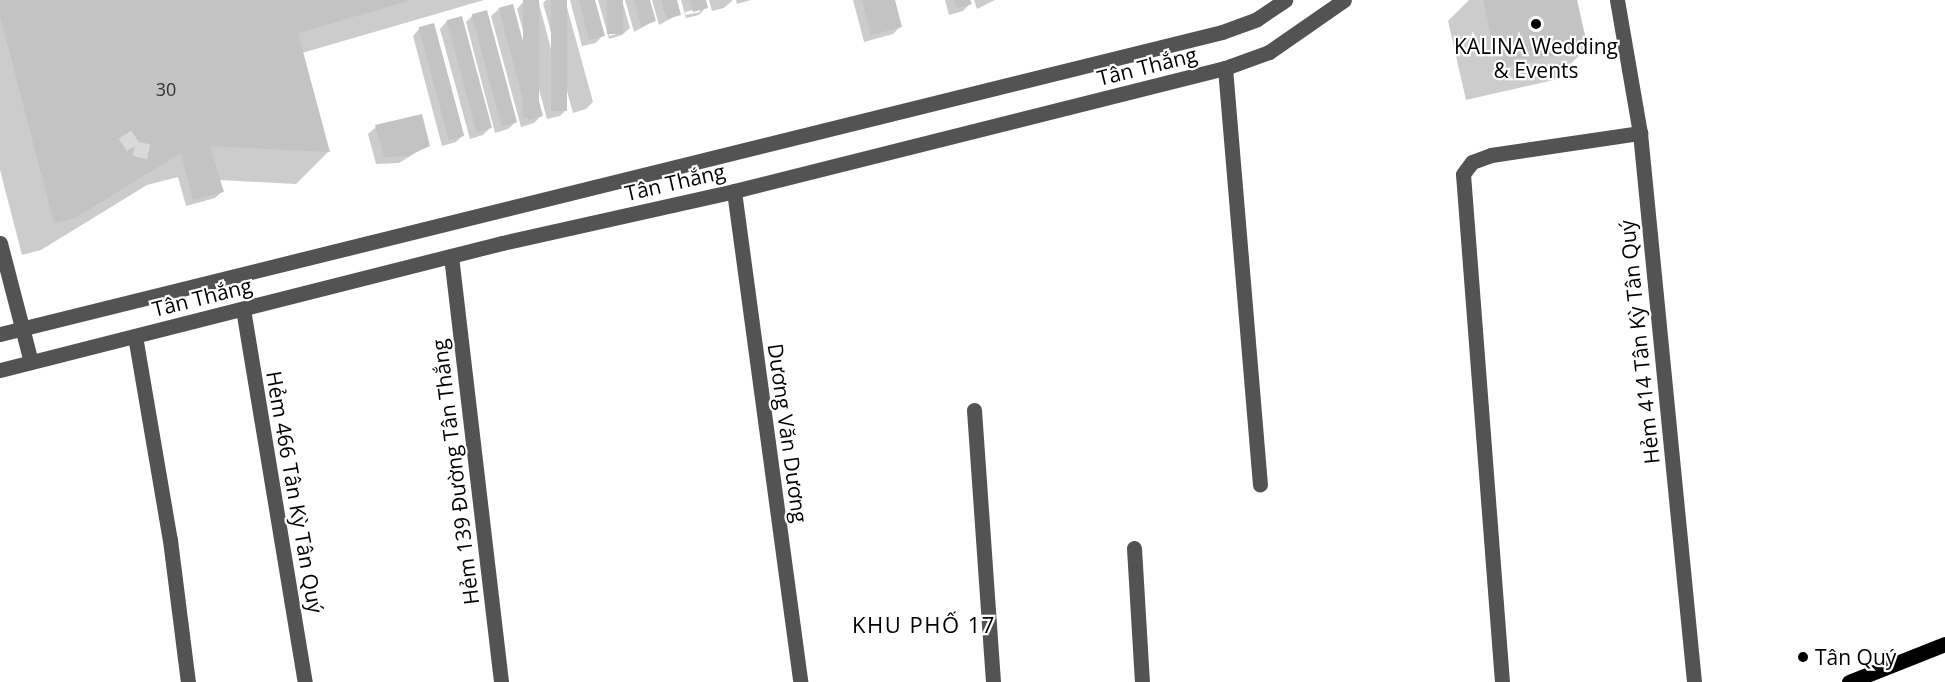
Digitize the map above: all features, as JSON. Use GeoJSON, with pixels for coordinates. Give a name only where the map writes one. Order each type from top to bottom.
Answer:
{"type":"FeatureCollection","features":[{"type":"Feature","properties":{"kind":"main road"},"geometry":{"type":"LineString","coordinates":[[1849,682],[1945,644]]}},
{"type":"Feature","properties":{"kind":"street","name":"Tân Thắng"},"geometry":{"type":"LineString","coordinates":[[0,334],[1222,32],[1257,19],[1285,0]]}},
{"type":"Feature","properties":{"kind":"street","name":"Tân Thắng"},"geometry":{"type":"LineString","coordinates":[[0,370],[451,256],[734,190],[1225,68],[1269,52],[1344,0]]}},
{"type":"Feature","properties":{"kind":"street","name":"Hẻm 414 Tân Kỳ Tân Quý"},"geometry":{"type":"LineString","coordinates":[[1617,0],[1640,133],[1694,682]]}},
{"type":"Feature","properties":{"kind":"street"},"geometry":{"type":"LineString","coordinates":[[1225,68],[1260,485]]}},
{"type":"Feature","properties":{"kind":"street"},"geometry":{"type":"LineString","coordinates":[[1502,682],[1462,174],[1472,162],[1491,155],[1640,133]]}},
{"type":"Feature","properties":{"kind":"street","name":"Dương Văn Dương"},"geometry":{"type":"LineString","coordinates":[[734,190],[800,682]]}},
{"type":"Feature","properties":{"kind":"street"},"geometry":{"type":"LineString","coordinates":[[0,243],[31,362]]}},
{"type":"Feature","properties":{"kind":"street","name":"Hẻm 139 Đường Tân Thắng"},"geometry":{"type":"LineString","coordinates":[[451,256],[501,682]]}},
{"type":"Feature","properties":{"kind":"street","name":"Hẻm 466 Tân Kỳ Tân Quý"},"geometry":{"type":"LineString","coordinates":[[243,309],[305,682]]}},
{"type":"Feature","properties":{"kind":"street"},"geometry":{"type":"LineString","coordinates":[[135,336],[170,540],[188,682]]}},
{"type":"Feature","properties":{"kind":"street"},"geometry":{"type":"LineString","coordinates":[[974,410],[993,682]]}},
{"type":"Feature","properties":{"kind":"street"},"geometry":{"type":"LineString","coordinates":[[1134,548],[1142,682]]}},
{"type":"Feature","properties":{"kind":"building"},"geometry":{"type":"Polygon","coordinates":[[[0,0],[408,1],[298,33],[330,152],[210,146],[224,192],[193,200],[181,153],[75,218],[54,223],[0,16],[0,0]]]}},
{"type":"Feature","properties":{"kind":"building"},"geometry":{"type":"Polygon","coordinates":[[[523,0],[539,0],[539,117],[523,117],[523,0]]]}},
{"type":"Feature","properties":{"kind":"building"},"geometry":{"type":"Polygon","coordinates":[[[551,0],[567,0],[567,111],[551,111],[551,0]]]}},
{"type":"Feature","properties":{"kind":"building"},"geometry":{"type":"Polygon","coordinates":[[[579,0],[595,0],[605,36],[589,40],[579,0]]]}},
{"type":"Feature","properties":{"kind":"building"},"geometry":{"type":"Polygon","coordinates":[[[607,0],[623,0],[623,34],[607,34],[607,0]]]}},
{"type":"Feature","properties":{"kind":"building"},"geometry":{"type":"Polygon","coordinates":[[[634,0],[650,0],[656,21],[641,26],[634,0]]]}},
{"type":"Feature","properties":{"kind":"building"},"geometry":{"type":"Polygon","coordinates":[[[661,0],[677,0],[681,15],[667,19],[661,0]]]}},
{"type":"Feature","properties":{"kind":"building"},"geometry":{"type":"Polygon","coordinates":[[[690,0],[706,0],[708,8],[693,12],[690,0]]]}},
{"type":"Feature","properties":{"kind":"building"},"geometry":{"type":"Polygon","coordinates":[[[862,0],[895,0],[902,27],[871,35],[862,0]]]}},
{"type":"Feature","properties":{"kind":"building"},"geometry":{"type":"Polygon","coordinates":[[[954,0],[970,0],[972,4],[957,8],[954,0]]]}},
{"type":"Feature","properties":{"kind":"building","name":"KALINA Wedding & Events"},"geometry":{"type":"Polygon","coordinates":[[[1483,0],[1577,0],[1588,48],[1498,68],[1483,0]]]}},
{"type":"Feature","properties":{"kind":"building"},"geometry":{"type":"Polygon","coordinates":[[[513,4],[543,116],[529,120],[499,8],[513,4]]]}},
{"type":"Feature","properties":{"kind":"building"},"geometry":{"type":"Polygon","coordinates":[[[487,10],[517,122],[502,126],[472,14],[487,10]]]}},
{"type":"Feature","properties":{"kind":"building"},"geometry":{"type":"Polygon","coordinates":[[[462,16],[492,128],[477,132],[447,20],[462,16]]]}},
{"type":"Feature","properties":{"kind":"building"},"geometry":{"type":"Polygon","coordinates":[[[434,23],[464,136],[449,140],[419,27],[434,23]]]}},
{"type":"Feature","properties":{"kind":"building"},"geometry":{"type":"Polygon","coordinates":[[[422,114],[430,146],[408,156],[384,157],[375,125],[422,114]]]}},
{"type":"Feature","properties":{"kind":"tunnel"},"geometry":{"type":"LineString","coordinates":[[125,134],[134,148],[151,152]]}},
{"type":"Feature","properties":{"kind":"place","name":"KALINA Wedding & Events"},"geometry":{"type":"Point","coordinates":[1536,24]}},
{"type":"Feature","properties":{"kind":"place","name":"Tân Quý"},"geometry":{"type":"Point","coordinates":[1803,657]}},
{"type":"Feature","properties":{"kind":"district","name":"KHU PHỐ 17"},"geometry":{"type":"Point","coordinates":[924,625]}}]}
